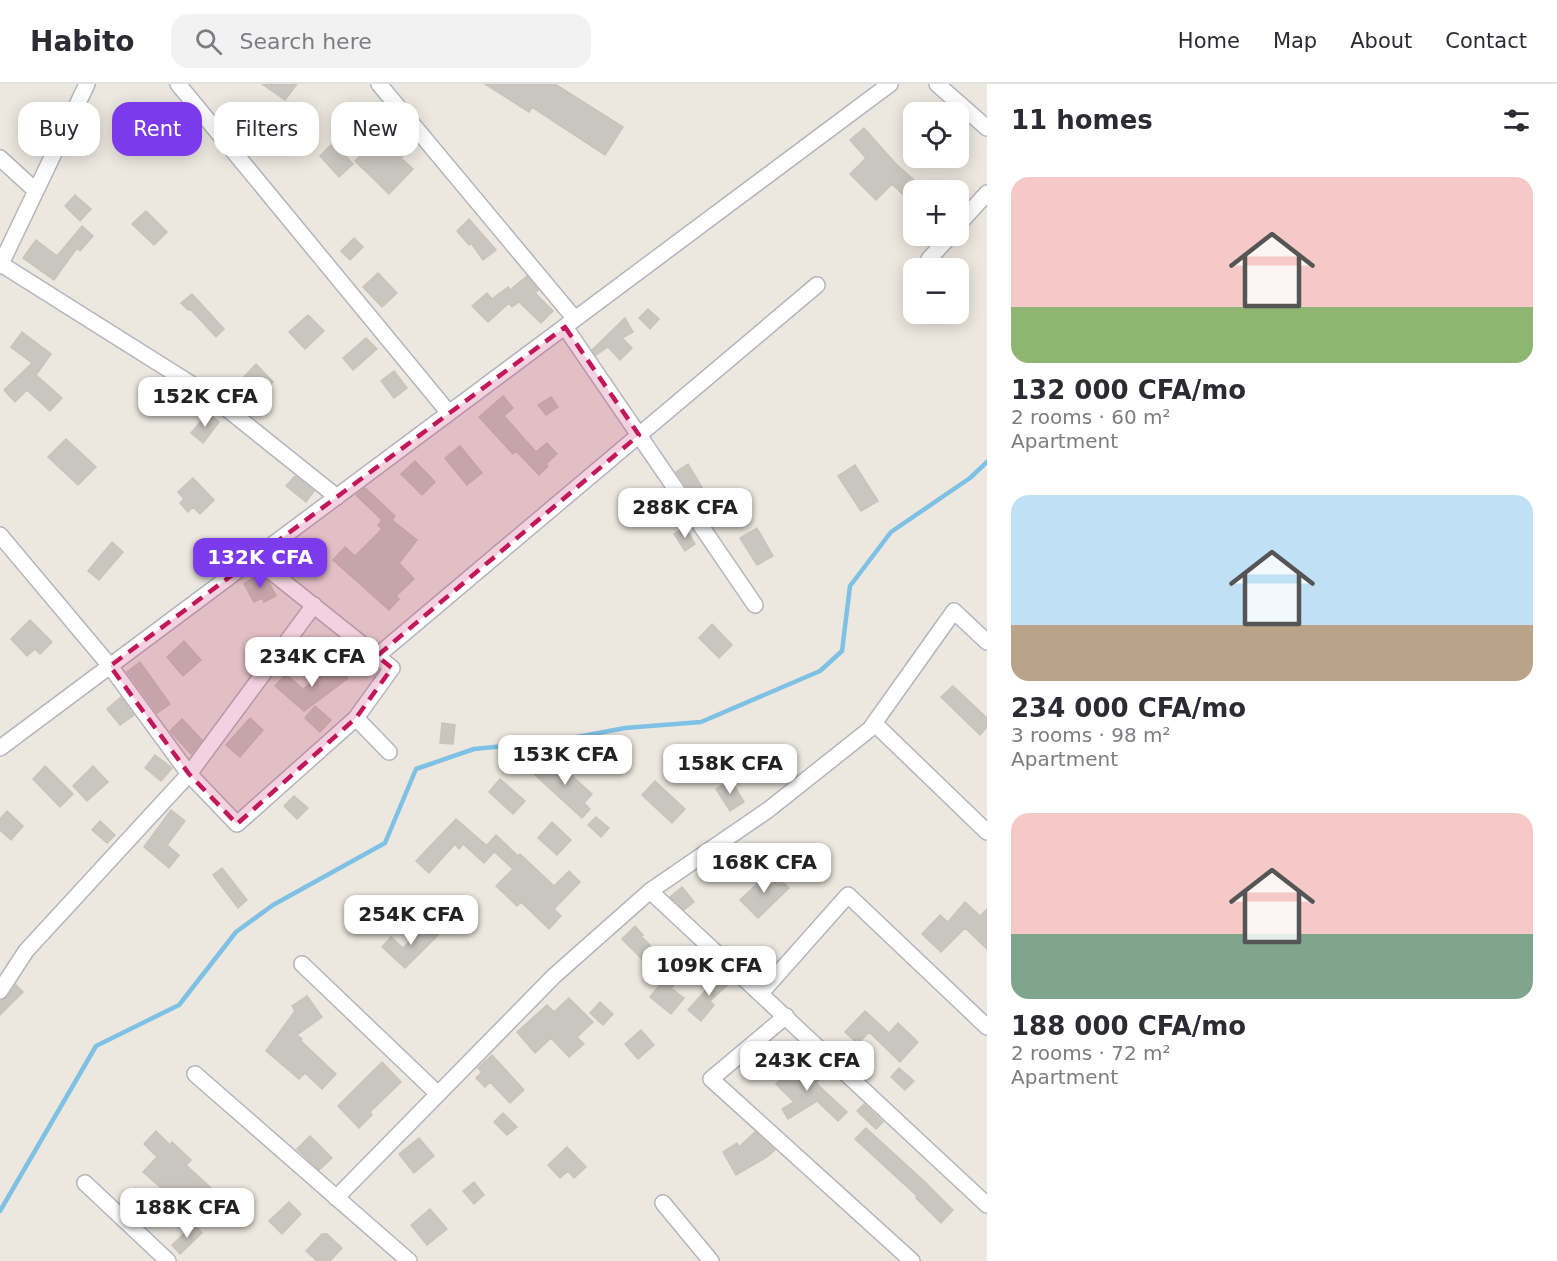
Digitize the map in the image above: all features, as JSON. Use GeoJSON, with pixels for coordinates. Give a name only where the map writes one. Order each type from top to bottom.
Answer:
{"type":"FeatureCollection","features":[{"type":"Feature","properties":{"kind":"street"},"geometry":{"type":"LineString","coordinates":[[87,84],[1,265],[212,398],[337,496]]}},
{"type":"Feature","properties":{"kind":"street"},"geometry":{"type":"LineString","coordinates":[[178,84],[449,413]]}},
{"type":"Feature","properties":{"kind":"street"},"geometry":{"type":"LineString","coordinates":[[379,84],[570,323],[639,435],[755,605]]}},
{"type":"Feature","properties":{"kind":"street"},"geometry":{"type":"LineString","coordinates":[[0,748],[890,84]]}},
{"type":"Feature","properties":{"kind":"street"},"geometry":{"type":"LineString","coordinates":[[937,84],[987,129]]}},
{"type":"Feature","properties":{"kind":"street"},"geometry":{"type":"LineString","coordinates":[[0,158],[36,191]]}},
{"type":"Feature","properties":{"kind":"street"},"geometry":{"type":"LineString","coordinates":[[969,213],[987,193]]}},
{"type":"Feature","properties":{"kind":"street"},"geometry":{"type":"LineString","coordinates":[[931,258],[941,246]]}},
{"type":"Feature","properties":{"kind":"street"},"geometry":{"type":"LineString","coordinates":[[377,656],[817,285]]}},
{"type":"Feature","properties":{"kind":"street"},"geometry":{"type":"LineString","coordinates":[[0,535],[110,666],[189,774],[237,824],[356,718],[392,668],[254,558]]}},
{"type":"Feature","properties":{"kind":"street"},"geometry":{"type":"LineString","coordinates":[[0,991],[26,951],[189,774],[314,605]]}},
{"type":"Feature","properties":{"kind":"street"},"geometry":{"type":"LineString","coordinates":[[336,1198],[554,976],[650,891],[768,810],[870,729],[954,611],[987,642]]}},
{"type":"Feature","properties":{"kind":"street"},"geometry":{"type":"LineString","coordinates":[[356,718],[389,752]]}},
{"type":"Feature","properties":{"kind":"street"},"geometry":{"type":"LineString","coordinates":[[874,723],[987,832]]}},
{"type":"Feature","properties":{"kind":"street"},"geometry":{"type":"LineString","coordinates":[[650,891],[987,1205]]}},
{"type":"Feature","properties":{"kind":"street"},"geometry":{"type":"LineString","coordinates":[[761,993],[848,895],[987,1027]]}},
{"type":"Feature","properties":{"kind":"street"},"geometry":{"type":"LineString","coordinates":[[302,964],[438,1094]]}},
{"type":"Feature","properties":{"kind":"street"},"geometry":{"type":"LineString","coordinates":[[786,1016],[711,1079],[912,1261]]}},
{"type":"Feature","properties":{"kind":"street"},"geometry":{"type":"LineString","coordinates":[[195,1074],[409,1261]]}},
{"type":"Feature","properties":{"kind":"street"},"geometry":{"type":"LineString","coordinates":[[85,1183],[168,1261]]}},
{"type":"Feature","properties":{"kind":"street"},"geometry":{"type":"LineString","coordinates":[[663,1203],[711,1261]]}},
{"type":"Feature","properties":{"kind":"highlighted area"},"geometry":{"type":"Polygon","coordinates":[[[565,327],[639,435],[377,656],[392,668],[356,718],[237,824],[189,774],[110,666],[565,327]]]}},
{"type":"Feature","properties":{"kind":"building"},"geometry":{"type":"Polygon","coordinates":[[[262,84],[297,84],[285,100],[262,84]]]}},
{"type":"Feature","properties":{"kind":"building"},"geometry":{"type":"Polygon","coordinates":[[[485,84],[555,84],[623,127],[605,155],[532,107],[529,112],[485,84]]]}},
{"type":"Feature","properties":{"kind":"building"},"geometry":{"type":"Polygon","coordinates":[[[864,128],[896,164],[914,180],[903,180],[903,194],[892,184],[876,200],[850,174],[866,158],[850,140],[864,128]]]}},
{"type":"Feature","properties":{"kind":"building"},"geometry":{"type":"Polygon","coordinates":[[[331,145],[331,156],[345,156],[353,164],[339,177],[320,156],[331,145]]]}},
{"type":"Feature","properties":{"kind":"building"},"geometry":{"type":"Polygon","coordinates":[[[360,156],[403,156],[401,158],[413,169],[389,194],[355,161],[360,156]]]}},
{"type":"Feature","properties":{"kind":"building"},"geometry":{"type":"Polygon","coordinates":[[[75,195],[91,209],[80,221],[65,206],[75,195]]]}},
{"type":"Feature","properties":{"kind":"building"},"geometry":{"type":"Polygon","coordinates":[[[146,211],[167,232],[154,245],[132,224],[146,211]]]}},
{"type":"Feature","properties":{"kind":"building"},"geometry":{"type":"Polygon","coordinates":[[[469,219],[496,250],[483,260],[471,243],[469,245],[457,231],[469,219]]]}},
{"type":"Feature","properties":{"kind":"building"},"geometry":{"type":"Polygon","coordinates":[[[82,226],[93,236],[80,251],[77,248],[54,280],[23,258],[36,240],[57,256],[82,226]]]}},
{"type":"Feature","properties":{"kind":"building"},"geometry":{"type":"Polygon","coordinates":[[[354,238],[363,247],[350,260],[341,251],[354,238]]]}},
{"type":"Feature","properties":{"kind":"building"},"geometry":{"type":"Polygon","coordinates":[[[378,273],[397,293],[382,307],[363,287],[378,273]]]}},
{"type":"Feature","properties":{"kind":"building"},"geometry":{"type":"Polygon","coordinates":[[[527,276],[538,290],[535,293],[553,311],[541,323],[519,302],[512,307],[509,303],[488,322],[472,306],[487,293],[492,299],[508,287],[510,290],[527,276]]]}},
{"type":"Feature","properties":{"kind":"building"},"geometry":{"type":"Polygon","coordinates":[[[192,294],[224,329],[216,337],[191,310],[181,303],[192,294]]]}},
{"type":"Feature","properties":{"kind":"building"},"geometry":{"type":"Polygon","coordinates":[[[648,309],[659,319],[650,329],[639,318],[648,309]]]}},
{"type":"Feature","properties":{"kind":"building"},"geometry":{"type":"Polygon","coordinates":[[[308,315],[324,331],[305,349],[289,332],[308,315]]]}},
{"type":"Feature","properties":{"kind":"building"},"geometry":{"type":"Polygon","coordinates":[[[625,318],[633,332],[622,338],[632,348],[620,360],[608,347],[596,355],[592,350],[625,318]]]}},
{"type":"Feature","properties":{"kind":"building"},"geometry":{"type":"Polygon","coordinates":[[[22,332],[51,354],[36,375],[62,398],[50,411],[27,390],[15,402],[4,390],[32,363],[11,347],[22,332]]]}},
{"type":"Feature","properties":{"kind":"building"},"geometry":{"type":"Polygon","coordinates":[[[366,338],[377,349],[353,370],[343,358],[366,338]]]}},
{"type":"Feature","properties":{"kind":"building"},"geometry":{"type":"Polygon","coordinates":[[[256,364],[273,382],[258,398],[240,381],[256,364]]]}},
{"type":"Feature","properties":{"kind":"building"},"geometry":{"type":"Polygon","coordinates":[[[394,371],[407,388],[394,398],[381,381],[394,371]]]}},
{"type":"Feature","properties":{"kind":"building"},"geometry":{"type":"Polygon","coordinates":[[[503,396],[513,408],[504,416],[536,452],[547,443],[557,454],[546,464],[548,466],[539,475],[516,451],[513,454],[479,417],[503,396]]]}},
{"type":"Feature","properties":{"kind":"building"},"geometry":{"type":"Polygon","coordinates":[[[551,397],[558,407],[546,415],[538,405],[551,397]]]}},
{"type":"Feature","properties":{"kind":"building"},"geometry":{"type":"Polygon","coordinates":[[[208,413],[219,422],[203,443],[191,433],[208,413]]]}},
{"type":"Feature","properties":{"kind":"building"},"geometry":{"type":"Polygon","coordinates":[[[66,439],[96,467],[78,485],[48,457],[66,439]]]}},
{"type":"Feature","properties":{"kind":"building"},"geometry":{"type":"Polygon","coordinates":[[[460,446],[482,473],[467,485],[445,458],[460,446]]]}},
{"type":"Feature","properties":{"kind":"building"},"geometry":{"type":"Polygon","coordinates":[[[415,461],[435,482],[422,495],[401,474],[415,461]]]}},
{"type":"Feature","properties":{"kind":"building"},"geometry":{"type":"Polygon","coordinates":[[[688,464],[707,496],[697,502],[676,472],[688,464]]]}},
{"type":"Feature","properties":{"kind":"building"},"geometry":{"type":"Polygon","coordinates":[[[855,465],[878,501],[861,511],[838,476],[855,465]]]}},
{"type":"Feature","properties":{"kind":"building"},"geometry":{"type":"Polygon","coordinates":[[[295,476],[314,491],[306,502],[286,486],[295,476]]]}},
{"type":"Feature","properties":{"kind":"building"},"geometry":{"type":"Polygon","coordinates":[[[193,478],[214,500],[200,514],[193,507],[188,512],[180,503],[184,499],[178,492],[193,478]]]}},
{"type":"Feature","properties":{"kind":"building"},"geometry":{"type":"Polygon","coordinates":[[[365,488],[395,516],[392,520],[417,540],[399,563],[414,579],[396,596],[399,599],[389,610],[333,560],[345,547],[355,556],[382,529],[378,525],[382,520],[356,495],[365,488]]]}},
{"type":"Feature","properties":{"kind":"building"},"geometry":{"type":"Polygon","coordinates":[[[685,527],[695,544],[685,551],[674,534],[685,527]]]}},
{"type":"Feature","properties":{"kind":"building"},"geometry":{"type":"Polygon","coordinates":[[[757,528],[773,556],[757,565],[740,538],[757,528]]]}},
{"type":"Feature","properties":{"kind":"building"},"geometry":{"type":"Polygon","coordinates":[[[112,542],[123,552],[99,580],[88,571],[112,542]]]}},
{"type":"Feature","properties":{"kind":"building"},"geometry":{"type":"Polygon","coordinates":[[[259,574],[270,584],[276,596],[264,602],[262,598],[254,602],[244,584],[259,574]]]}},
{"type":"Feature","properties":{"kind":"building"},"geometry":{"type":"Polygon","coordinates":[[[30,620],[52,642],[40,654],[35,649],[27,656],[11,639],[30,620]]]}},
{"type":"Feature","properties":{"kind":"building"},"geometry":{"type":"Polygon","coordinates":[[[712,624],[732,645],[719,658],[699,638],[712,624]]]}},
{"type":"Feature","properties":{"kind":"building"},"geometry":{"type":"Polygon","coordinates":[[[184,641],[201,660],[183,676],[167,657],[184,641]]]}},
{"type":"Feature","properties":{"kind":"building"},"geometry":{"type":"Polygon","coordinates":[[[140,662],[170,704],[157,713],[127,672],[140,662]]]}},
{"type":"Feature","properties":{"kind":"building"},"geometry":{"type":"Polygon","coordinates":[[[337,664],[348,678],[304,711],[275,686],[286,674],[303,689],[337,664]]]}},
{"type":"Feature","properties":{"kind":"building"},"geometry":{"type":"Polygon","coordinates":[[[953,686],[987,718],[987,727],[980,735],[941,697],[953,686]]]}},
{"type":"Feature","properties":{"kind":"building"},"geometry":{"type":"Polygon","coordinates":[[[121,697],[134,715],[120,725],[107,709],[121,697]]]}},
{"type":"Feature","properties":{"kind":"building"},"geometry":{"type":"Polygon","coordinates":[[[315,706],[331,720],[320,732],[305,718],[315,706]]]}},
{"type":"Feature","properties":{"kind":"building"},"geometry":{"type":"Polygon","coordinates":[[[250,718],[263,730],[240,757],[226,745],[250,718]]]}},
{"type":"Feature","properties":{"kind":"building"},"geometry":{"type":"Polygon","coordinates":[[[182,719],[202,740],[191,754],[170,731],[182,719]]]}},
{"type":"Feature","properties":{"kind":"building"},"geometry":{"type":"Polygon","coordinates":[[[442,723],[455,725],[453,744],[440,743],[442,723]]]}},
{"type":"Feature","properties":{"kind":"building"},"geometry":{"type":"Polygon","coordinates":[[[748,745],[758,763],[730,777],[721,759],[748,745]]]}},
{"type":"Feature","properties":{"kind":"building"},"geometry":{"type":"Polygon","coordinates":[[[155,755],[172,768],[161,781],[145,768],[155,755]]]}},
{"type":"Feature","properties":{"kind":"building"},"geometry":{"type":"Polygon","coordinates":[[[551,757],[592,794],[584,803],[590,809],[582,818],[535,775],[551,757]]]}},
{"type":"Feature","properties":{"kind":"building"},"geometry":{"type":"Polygon","coordinates":[[[45,766],[73,794],[60,807],[33,779],[45,766]]]}},
{"type":"Feature","properties":{"kind":"building"},"geometry":{"type":"Polygon","coordinates":[[[93,766],[108,782],[87,801],[73,786],[93,766]]]}},
{"type":"Feature","properties":{"kind":"building"},"geometry":{"type":"Polygon","coordinates":[[[500,779],[525,801],[513,814],[489,792],[500,779]]]}},
{"type":"Feature","properties":{"kind":"building"},"geometry":{"type":"Polygon","coordinates":[[[731,780],[744,802],[730,811],[716,789],[731,780]]]}},
{"type":"Feature","properties":{"kind":"building"},"geometry":{"type":"Polygon","coordinates":[[[655,781],[685,809],[672,823],[642,795],[655,781]]]}},
{"type":"Feature","properties":{"kind":"building"},"geometry":{"type":"Polygon","coordinates":[[[294,796],[308,808],[297,819],[284,806],[294,796]]]}},
{"type":"Feature","properties":{"kind":"building"},"geometry":{"type":"Polygon","coordinates":[[[171,810],[185,821],[167,845],[179,855],[169,868],[144,847],[171,810]]]}},
{"type":"Feature","properties":{"kind":"building"},"geometry":{"type":"Polygon","coordinates":[[[7,811],[23,826],[11,840],[0,830],[0,819],[7,811]]]}},
{"type":"Feature","properties":{"kind":"building"},"geometry":{"type":"Polygon","coordinates":[[[596,817],[609,828],[601,837],[588,825],[596,817]]]}},
{"type":"Feature","properties":{"kind":"building"},"geometry":{"type":"Polygon","coordinates":[[[456,819],[494,852],[484,863],[463,844],[459,849],[455,844],[429,873],[416,861],[456,819]]]}},
{"type":"Feature","properties":{"kind":"building"},"geometry":{"type":"Polygon","coordinates":[[[100,821],[115,835],[107,843],[92,830],[100,821]]]}},
{"type":"Feature","properties":{"kind":"building"},"geometry":{"type":"Polygon","coordinates":[[[552,822],[571,840],[557,855],[538,838],[552,822]]]}},
{"type":"Feature","properties":{"kind":"building"},"geometry":{"type":"Polygon","coordinates":[[[496,835],[554,886],[569,871],[580,882],[554,909],[561,916],[549,929],[521,902],[517,906],[496,886],[513,869],[487,845],[496,835]]]}},
{"type":"Feature","properties":{"kind":"building"},"geometry":{"type":"Polygon","coordinates":[[[222,868],[247,900],[238,908],[213,875],[222,868]]]}},
{"type":"Feature","properties":{"kind":"building"},"geometry":{"type":"Polygon","coordinates":[[[771,871],[789,888],[758,918],[740,900],[771,871]]]}},
{"type":"Feature","properties":{"kind":"building"},"geometry":{"type":"Polygon","coordinates":[[[682,887],[694,902],[684,910],[670,897],[682,887]]]}},
{"type":"Feature","properties":{"kind":"building"},"geometry":{"type":"Polygon","coordinates":[[[965,902],[980,916],[987,909],[987,949],[965,928],[941,952],[922,934],[940,915],[948,922],[965,902]]]}},
{"type":"Feature","properties":{"kind":"building"},"geometry":{"type":"Polygon","coordinates":[[[427,924],[438,935],[405,968],[382,947],[391,937],[403,948],[427,924]]]}},
{"type":"Feature","properties":{"kind":"building"},"geometry":{"type":"Polygon","coordinates":[[[635,926],[643,935],[641,936],[670,965],[686,947],[699,959],[671,988],[622,939],[635,926]]]}},
{"type":"Feature","properties":{"kind":"building"},"geometry":{"type":"Polygon","coordinates":[[[722,972],[732,981],[710,1001],[714,1005],[701,1021],[688,1010],[722,972]]]}},
{"type":"Feature","properties":{"kind":"building"},"geometry":{"type":"Polygon","coordinates":[[[663,981],[684,998],[671,1014],[650,997],[663,981]]]}},
{"type":"Feature","properties":{"kind":"building"},"geometry":{"type":"Polygon","coordinates":[[[16,985],[23,992],[0,1015],[0,1001],[8,997],[16,985]]]}},
{"type":"Feature","properties":{"kind":"building"},"geometry":{"type":"Polygon","coordinates":[[[307,996],[322,1017],[297,1035],[336,1074],[322,1089],[305,1073],[299,1079],[266,1051],[295,1011],[292,1006],[307,996]]]}},
{"type":"Feature","properties":{"kind":"building"},"geometry":{"type":"Polygon","coordinates":[[[569,998],[593,1022],[577,1037],[584,1044],[569,1057],[551,1038],[535,1053],[517,1032],[547,1005],[554,1012],[569,998]]]}},
{"type":"Feature","properties":{"kind":"building"},"geometry":{"type":"Polygon","coordinates":[[[600,1002],[613,1014],[603,1025],[590,1013],[600,1002]]]}},
{"type":"Feature","properties":{"kind":"building"},"geometry":{"type":"Polygon","coordinates":[[[865,1011],[889,1033],[898,1023],[918,1042],[900,1062],[869,1032],[858,1044],[845,1032],[865,1011]]]}},
{"type":"Feature","properties":{"kind":"building"},"geometry":{"type":"Polygon","coordinates":[[[641,1030],[654,1045],[638,1059],[625,1044],[641,1030]]]}},
{"type":"Feature","properties":{"kind":"building"},"geometry":{"type":"Polygon","coordinates":[[[492,1055],[524,1090],[510,1103],[490,1082],[485,1087],[476,1078],[482,1072],[478,1068],[492,1055]]]}},
{"type":"Feature","properties":{"kind":"building"},"geometry":{"type":"Polygon","coordinates":[[[801,1059],[821,1078],[816,1083],[847,1112],[838,1121],[817,1101],[788,1119],[782,1109],[794,1102],[776,1084],[801,1059]]]}},
{"type":"Feature","properties":{"kind":"building"},"geometry":{"type":"Polygon","coordinates":[[[382,1062],[401,1082],[370,1112],[372,1115],[359,1128],[338,1106],[382,1062]]]}},
{"type":"Feature","properties":{"kind":"building"},"geometry":{"type":"Polygon","coordinates":[[[899,1068],[914,1081],[905,1090],[891,1077],[899,1068]]]}},
{"type":"Feature","properties":{"kind":"building"},"geometry":{"type":"Polygon","coordinates":[[[864,1104],[883,1122],[876,1129],[857,1111],[864,1104]]]}},
{"type":"Feature","properties":{"kind":"building"},"geometry":{"type":"Polygon","coordinates":[[[503,1113],[517,1127],[507,1135],[494,1122],[503,1113]]]}},
{"type":"Feature","properties":{"kind":"building"},"geometry":{"type":"Polygon","coordinates":[[[866,1128],[953,1210],[941,1223],[916,1198],[917,1196],[855,1139],[866,1128]]]}},
{"type":"Feature","properties":{"kind":"building"},"geometry":{"type":"Polygon","coordinates":[[[156,1131],[170,1145],[172,1142],[191,1160],[186,1165],[220,1196],[197,1220],[143,1172],[157,1157],[144,1144],[156,1131]]]}},
{"type":"Feature","properties":{"kind":"building"},"geometry":{"type":"Polygon","coordinates":[[[755,1132],[775,1150],[736,1175],[723,1152],[737,1143],[739,1147],[755,1132]]]}},
{"type":"Feature","properties":{"kind":"building"},"geometry":{"type":"Polygon","coordinates":[[[310,1136],[332,1158],[319,1170],[297,1149],[310,1136]]]}},
{"type":"Feature","properties":{"kind":"building"},"geometry":{"type":"Polygon","coordinates":[[[419,1138],[434,1156],[414,1173],[399,1154],[419,1138]]]}},
{"type":"Feature","properties":{"kind":"building"},"geometry":{"type":"Polygon","coordinates":[[[567,1147],[586,1167],[574,1178],[568,1171],[560,1178],[548,1165],[567,1147]]]}},
{"type":"Feature","properties":{"kind":"building"},"geometry":{"type":"Polygon","coordinates":[[[474,1182],[484,1195],[474,1204],[463,1191],[474,1182]]]}},
{"type":"Feature","properties":{"kind":"building"},"geometry":{"type":"Polygon","coordinates":[[[289,1202],[301,1214],[282,1234],[269,1221],[289,1202]]]}},
{"type":"Feature","properties":{"kind":"building"},"geometry":{"type":"Polygon","coordinates":[[[430,1209],[447,1229],[427,1245],[411,1225],[430,1209]]]}},
{"type":"Feature","properties":{"kind":"building"},"geometry":{"type":"Polygon","coordinates":[[[194,1224],[202,1233],[180,1254],[172,1245],[194,1224]]]}},
{"type":"Feature","properties":{"kind":"building"},"geometry":{"type":"Polygon","coordinates":[[[322,1234],[327,1234],[342,1248],[330,1261],[317,1261],[306,1251],[322,1234]]]}},
{"type":"Feature","properties":{"kind":"waterway"},"geometry":{"type":"LineString","coordinates":[[0,1211],[96,1046],[179,1005],[236,932],[273,905],[385,843],[416,769],[474,749],[556,741],[625,728],[701,722],[820,671],[842,651],[850,586],[891,532],[970,478],[987,462]]}}]}
